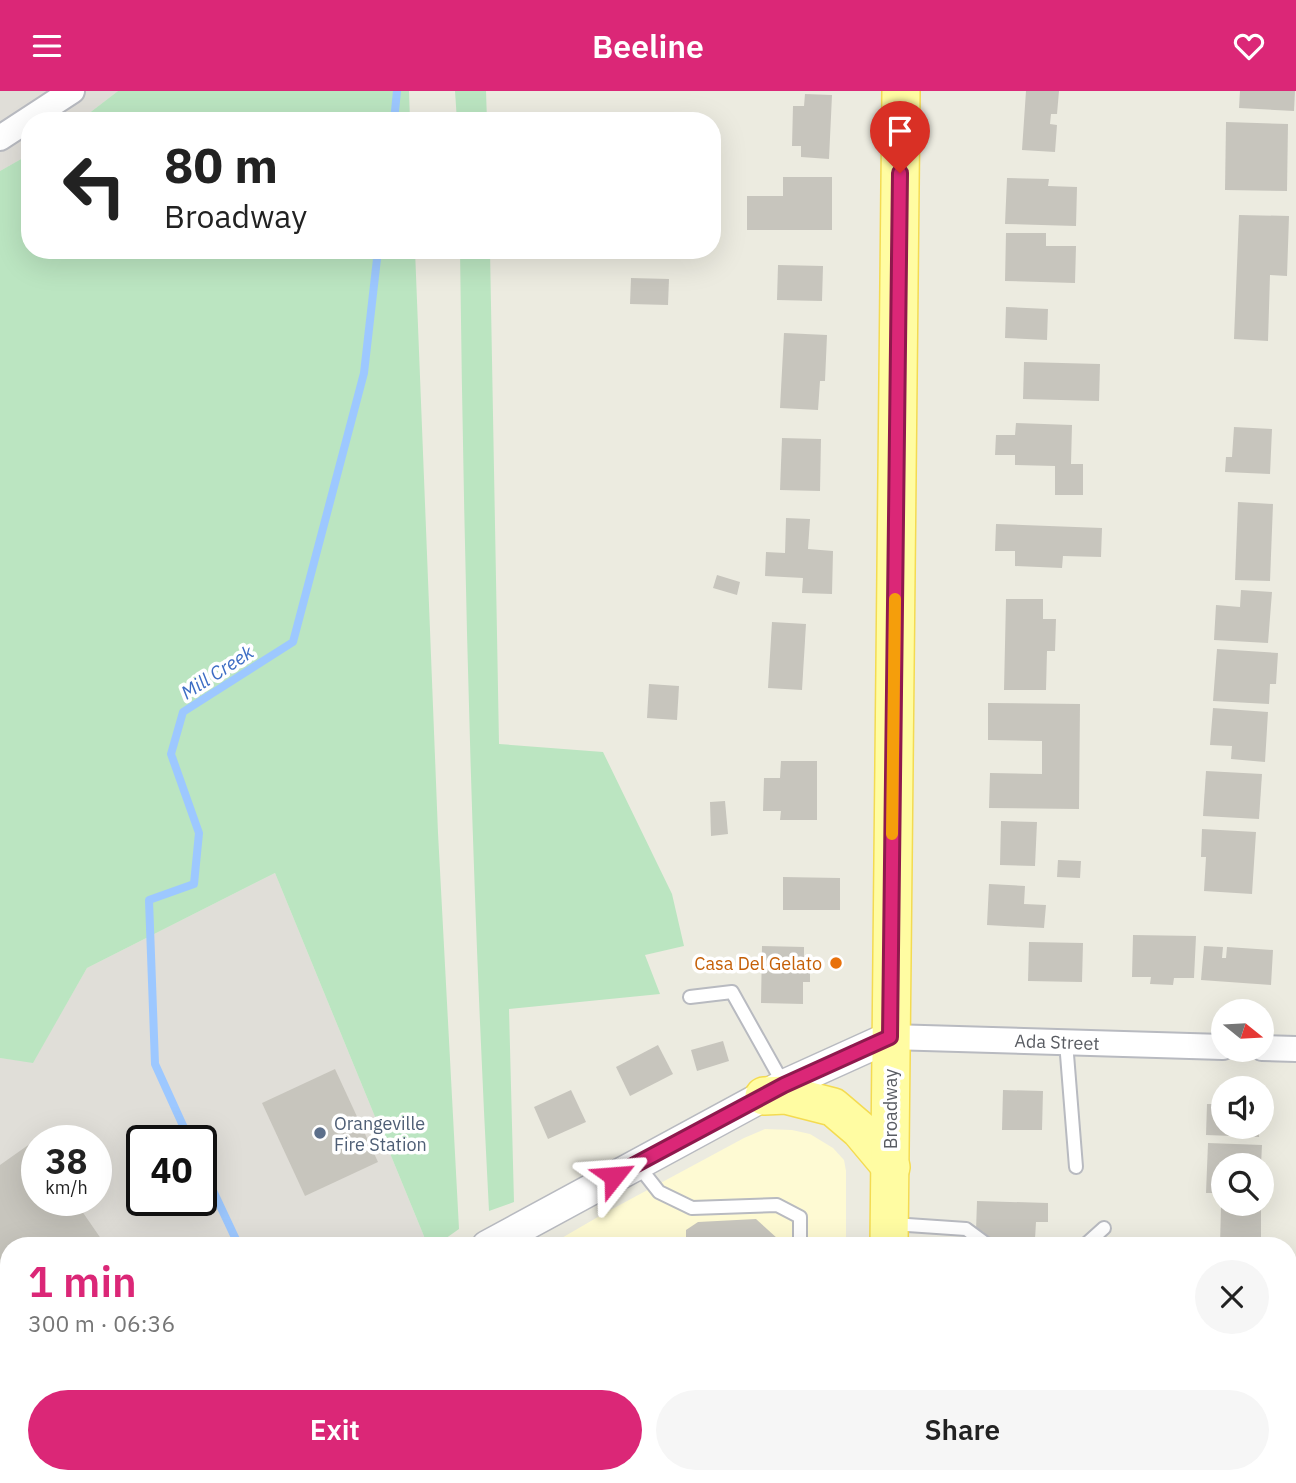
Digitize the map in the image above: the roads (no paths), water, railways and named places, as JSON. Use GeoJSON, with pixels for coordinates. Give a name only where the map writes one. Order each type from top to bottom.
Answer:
{"type":"FeatureCollection","features":[{"type":"Feature","properties":{"kind":"main road","name":"Broadway"},"geometry":{"type":"LineString","coordinates":[[889,1235],[901,91]]}},
{"type":"Feature","properties":{"kind":"main road"},"geometry":{"type":"LineString","coordinates":[[774,1091],[833,1107],[860,1130],[891,1167]]}},
{"type":"Feature","properties":{"kind":"street"},"geometry":{"type":"LineString","coordinates":[[40,112],[72,91]]}},
{"type":"Feature","properties":{"kind":"street"},"geometry":{"type":"LineString","coordinates":[[0,138],[21,124]]}},
{"type":"Feature","properties":{"kind":"street"},"geometry":{"type":"LineString","coordinates":[[507,1237],[774,1091],[890,1037]]}},
{"type":"Feature","properties":{"kind":"street","name":"Ada Street"},"geometry":{"type":"LineString","coordinates":[[890,1037],[1211,1047]]}},
{"type":"Feature","properties":{"kind":"street"},"geometry":{"type":"LineString","coordinates":[[1274,1048],[1296,1049]]}},
{"type":"Feature","properties":{"kind":"lane"},"geometry":{"type":"LineString","coordinates":[[690,997],[732,992],[774,1091]]}},
{"type":"Feature","properties":{"kind":"lane"},"geometry":{"type":"LineString","coordinates":[[1066,1042],[1076,1167]]}},
{"type":"Feature","properties":{"kind":"lane"},"geometry":{"type":"LineString","coordinates":[[637,1164],[659,1192],[692,1208],[777,1205],[800,1217],[800,1237]]}},
{"type":"Feature","properties":{"kind":"lane"},"geometry":{"type":"LineString","coordinates":[[1094,1237],[1104,1228]]}},
{"type":"Feature","properties":{"kind":"lane"},"geometry":{"type":"LineString","coordinates":[[889,1235],[966,1229],[977,1237]]}},
{"type":"Feature","properties":{"kind":"waterway","name":"Mill Creek"},"geometry":{"type":"LineString","coordinates":[[395,112],[397,91]]}},
{"type":"Feature","properties":{"kind":"waterway","name":"Mill Creek"},"geometry":{"type":"LineString","coordinates":[[183,1125],[155,1064],[149,900],[194,884],[199,833],[171,754],[183,712],[293,642],[364,373],[377,259]]}},
{"type":"Feature","properties":{"kind":"waterway","name":"Mill Creek"},"geometry":{"type":"LineString","coordinates":[[217,1199],[235,1237]]}},
{"type":"Feature","properties":{"kind":"place","name":"Casa Del Gelato"},"geometry":{"type":"Point","coordinates":[836,963]}},
{"type":"Feature","properties":{"kind":"place","name":"Orangeville Fire Station"},"geometry":{"type":"Point","coordinates":[320,1133]}}]}
